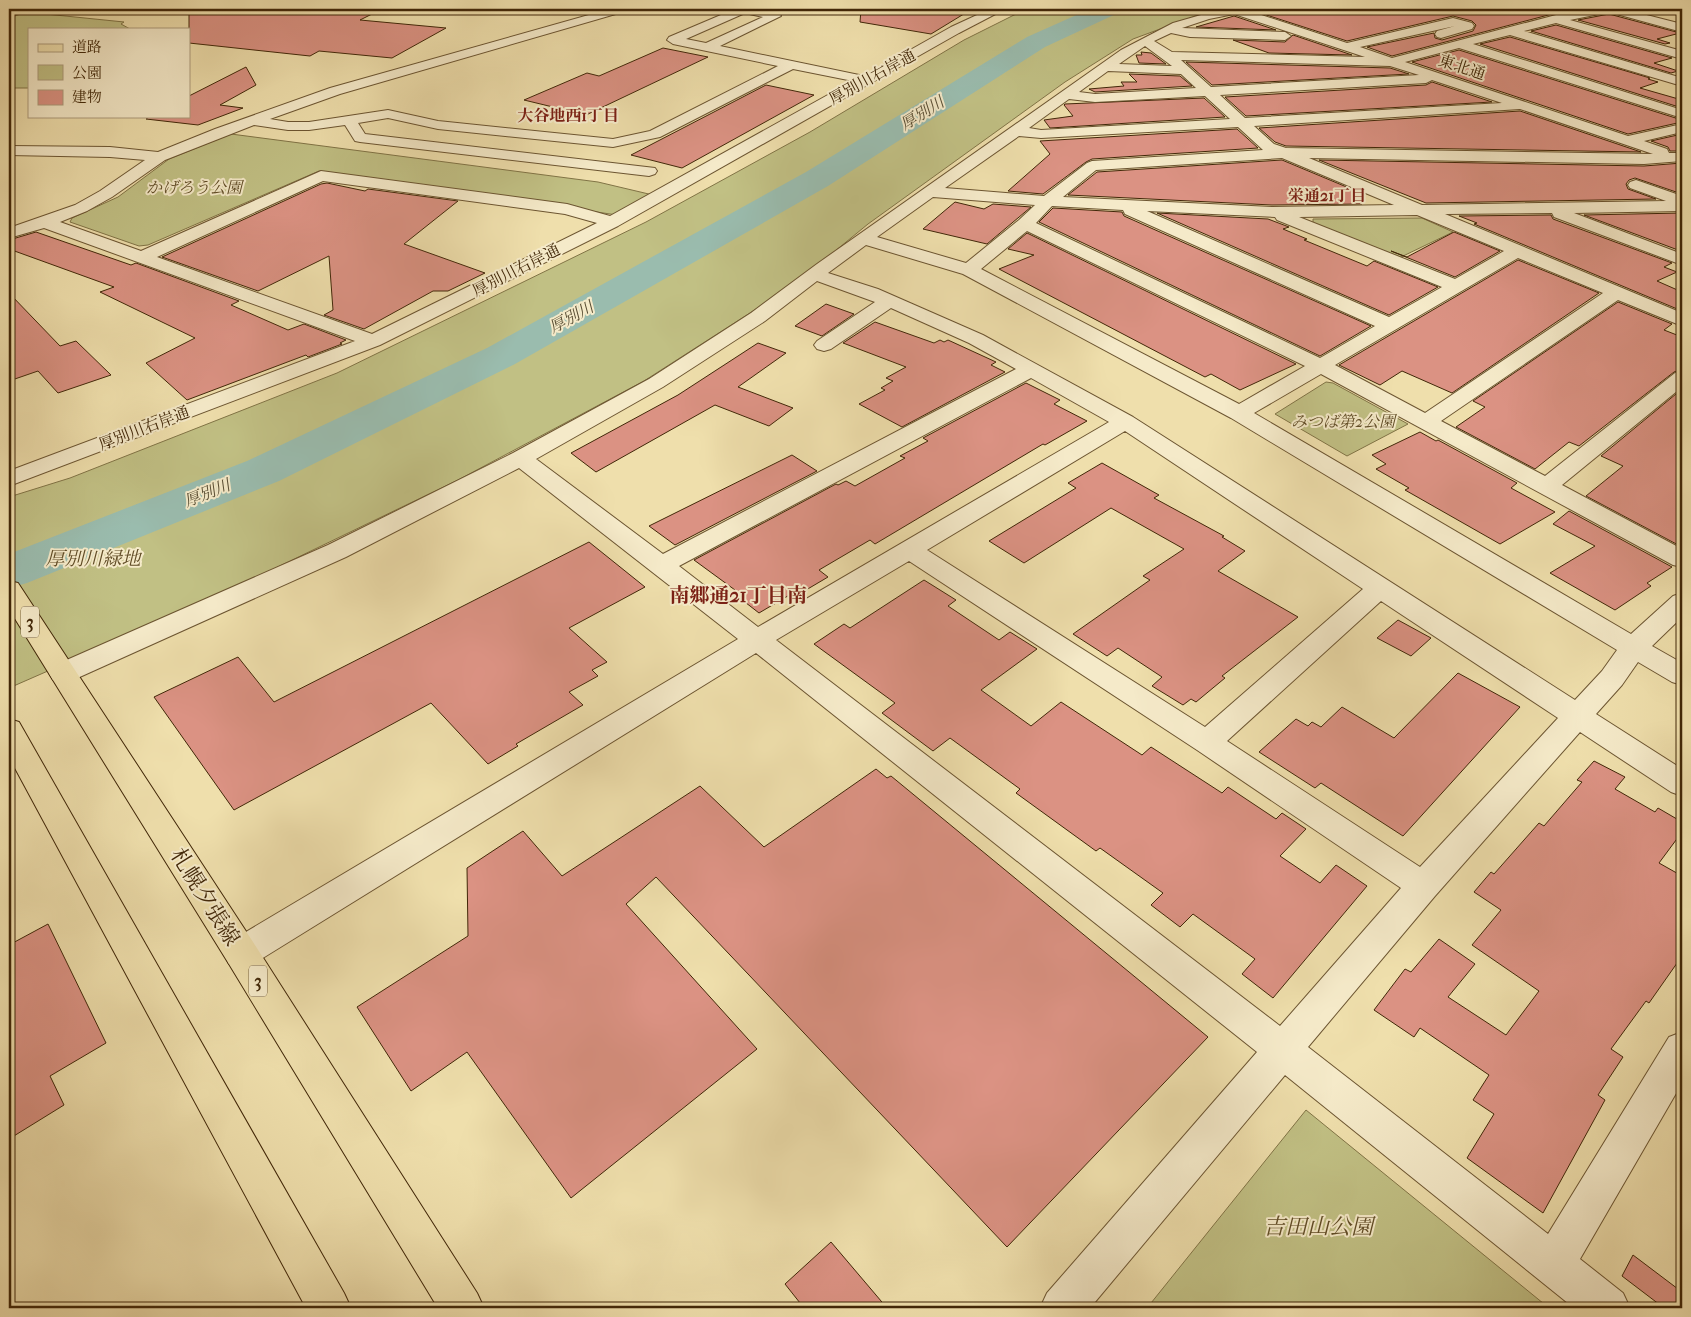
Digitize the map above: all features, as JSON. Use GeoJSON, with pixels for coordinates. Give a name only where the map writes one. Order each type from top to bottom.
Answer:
{"type":"FeatureCollection","features":[{"type":"Feature","properties":{"kind":"main road","name":"札幌夕張線"},"geometry":{"type":"LineString","coordinates":[[9,589],[241,953],[462,1308]]}},
{"type":"Feature","properties":{"kind":"main road"},"geometry":{"type":"LineString","coordinates":[[9,730],[329,1308]]}},
{"type":"Feature","properties":{"kind":"street"},"geometry":{"type":"LineString","coordinates":[[9,233],[44,222],[97,200],[165,155],[220,132],[336,90],[622,9]]}},
{"type":"Feature","properties":{"kind":"street"},"geometry":{"type":"LineString","coordinates":[[708,47],[775,16],[744,9],[673,40],[866,80]]}},
{"type":"Feature","properties":{"kind":"street","name":"厚別川右岸通"},"geometry":{"type":"LineString","coordinates":[[9,479],[373,341],[612,222],[955,30],[999,9]]}},
{"type":"Feature","properties":{"kind":"street"},"geometry":{"type":"LineString","coordinates":[[57,665],[337,551],[521,458],[656,383],[758,317],[1105,67],[1145,41],[1197,19],[1243,9]]}},
{"type":"Feature","properties":{"kind":"street","name":"東北通"},"geometry":{"type":"LineString","coordinates":[[1243,9],[1314,36],[1349,41],[1391,62],[1680,158]]}},
{"type":"Feature","properties":{"kind":"street"},"geometry":{"type":"LineString","coordinates":[[1169,56],[1391,62],[1556,19],[1609,9],[1681,28]]}},
{"type":"Feature","properties":{"kind":"street"},"geometry":{"type":"LineString","coordinates":[[1528,11],[1682,55]]}},
{"type":"Feature","properties":{"kind":"street"},"geometry":{"type":"LineString","coordinates":[[1446,12],[1682,82]]}},
{"type":"Feature","properties":{"kind":"street"},"geometry":{"type":"LineString","coordinates":[[1349,41],[1370,41],[1453,22],[1468,26],[1391,47],[1370,41]]}},
{"type":"Feature","properties":{"kind":"street"},"geometry":{"type":"LineString","coordinates":[[1170,29],[1190,33],[1314,36]]}},
{"type":"Feature","properties":{"kind":"street"},"geometry":{"type":"LineString","coordinates":[[1145,41],[1169,56],[1269,147],[1682,320]]}},
{"type":"Feature","properties":{"kind":"street"},"geometry":{"type":"LineString","coordinates":[[1404,44],[1428,52]]}},
{"type":"Feature","properties":{"kind":"street"},"geometry":{"type":"LineString","coordinates":[[1459,44],[1682,114]]}},
{"type":"Feature","properties":{"kind":"street"},"geometry":{"type":"LineString","coordinates":[[254,120],[288,126],[309,126],[388,114],[438,125],[568,140],[613,143],[655,134],[790,65]]}},
{"type":"Feature","properties":{"kind":"street"},"geometry":{"type":"LineString","coordinates":[[1105,67],[1185,70]]}},
{"type":"Feature","properties":{"kind":"street"},"geometry":{"type":"LineString","coordinates":[[1066,95],[1094,98],[1423,79],[1435,76]]}},
{"type":"Feature","properties":{"kind":"street"},"geometry":{"type":"LineString","coordinates":[[1017,131],[1041,134],[1509,108],[1522,105]]}},
{"type":"Feature","properties":{"kind":"street"},"geometry":{"type":"LineString","coordinates":[[349,120],[360,138],[649,171]]}},
{"type":"Feature","properties":{"kind":"street"},"geometry":{"type":"LineString","coordinates":[[1628,140],[1682,128]]}},
{"type":"Feature","properties":{"kind":"street"},"geometry":{"type":"LineString","coordinates":[[543,159],[568,140]]}},
{"type":"Feature","properties":{"kind":"street"},"geometry":{"type":"LineString","coordinates":[[9,150],[165,155]]}},
{"type":"Feature","properties":{"kind":"street"},"geometry":{"type":"LineString","coordinates":[[969,270],[1024,224],[1048,201],[1092,166],[1284,153],[1680,158]]}},
{"type":"Feature","properties":{"kind":"street"},"geometry":{"type":"LineString","coordinates":[[140,258],[321,176],[567,209],[612,222]]}},
{"type":"Feature","properties":{"kind":"street"},"geometry":{"type":"LineString","coordinates":[[1636,185],[1682,201]]}},
{"type":"Feature","properties":{"kind":"street"},"geometry":{"type":"LineString","coordinates":[[931,192],[1048,201],[1272,212],[1682,206]]}},
{"type":"Feature","properties":{"kind":"street"},"geometry":{"type":"LineString","coordinates":[[1122,205],[1138,214],[1390,325]]}},
{"type":"Feature","properties":{"kind":"street"},"geometry":{"type":"LineString","coordinates":[[1547,208],[1682,260]]}},
{"type":"Feature","properties":{"kind":"street"},"geometry":{"type":"LineString","coordinates":[[1272,212],[1455,286]]}},
{"type":"Feature","properties":{"kind":"street"},"geometry":{"type":"LineString","coordinates":[[44,222],[373,341]]}},
{"type":"Feature","properties":{"kind":"street"},"geometry":{"type":"LineString","coordinates":[[1024,224],[1321,366],[1682,559]]}},
{"type":"Feature","properties":{"kind":"street"},"geometry":{"type":"LineString","coordinates":[[864,239],[969,270],[1240,412],[1682,675]]}},
{"type":"Feature","properties":{"kind":"street"},"geometry":{"type":"LineString","coordinates":[[1240,412],[1517,251]]}},
{"type":"Feature","properties":{"kind":"street"},"geometry":{"type":"LineString","coordinates":[[816,274],[889,301],[976,339],[1032,369],[1125,422],[1380,588],[1596,695],[1682,784]]}},
{"type":"Feature","properties":{"kind":"street"},"geometry":{"type":"LineString","coordinates":[[1426,422],[1617,292]]}},
{"type":"Feature","properties":{"kind":"street"},"geometry":{"type":"LineString","coordinates":[[824,345],[889,301]]}},
{"type":"Feature","properties":{"kind":"street"},"geometry":{"type":"LineString","coordinates":[[662,565],[1032,369]]}},
{"type":"Feature","properties":{"kind":"street"},"geometry":{"type":"LineString","coordinates":[[1547,486],[1682,377]]}},
{"type":"Feature","properties":{"kind":"street"},"geometry":{"type":"LineString","coordinates":[[241,953],[758,639],[1125,422]]}},
{"type":"Feature","properties":{"kind":"street"},"geometry":{"type":"LineString","coordinates":[[521,458],[758,639],[1284,1051],[1608,1308]]}},
{"type":"Feature","properties":{"kind":"street"},"geometry":{"type":"LineString","coordinates":[[910,550],[1207,742],[1423,886]]}},
{"type":"Feature","properties":{"kind":"street"},"geometry":{"type":"LineString","coordinates":[[1207,742],[1380,588]]}},
{"type":"Feature","properties":{"kind":"street"},"geometry":{"type":"LineString","coordinates":[[1062,1308],[1284,1051],[1423,886],[1596,695],[1634,647],[1682,602]]}},
{"type":"Feature","properties":{"kind":"street"},"geometry":{"type":"LineString","coordinates":[[1553,1264],[1682,1049]]}},
{"type":"Feature","properties":{"kind":"green space"},"geometry":{"type":"Polygon","coordinates":[[[382,9],[498,9],[469,14],[455,14],[382,9]]]}},
{"type":"Feature","properties":{"kind":"green space","name":"厚別川緑地"},"geometry":{"type":"Polygon","coordinates":[[[1026,9],[1233,9],[1198,15],[1133,39],[1065,82],[868,224],[795,284],[644,381],[458,480],[201,604],[9,688],[9,497],[70,478],[337,373],[646,222],[810,132],[964,40],[1026,9]]]}},
{"type":"Feature","properties":{"kind":"green space"},"geometry":{"type":"Polygon","coordinates":[[[26,12],[124,22],[121,24],[128,28],[28,28],[28,88],[9,88],[9,18],[26,12]]]}},
{"type":"Feature","properties":{"kind":"green space","name":"かげろう公園"},"geometry":{"type":"Polygon","coordinates":[[[231,134],[598,182],[653,195],[617,215],[319,171],[148,245],[139,246],[70,222],[72,218],[118,197],[169,159],[231,134]]]}},
{"type":"Feature","properties":{"kind":"green space"},"geometry":{"type":"Polygon","coordinates":[[[1422,218],[1453,232],[1399,258],[1313,223],[1313,219],[1422,218]]]}},
{"type":"Feature","properties":{"kind":"green space","name":"みつば第2公園"},"geometry":{"type":"Polygon","coordinates":[[[1326,382],[1333,383],[1408,424],[1347,456],[1275,414],[1326,382]]]}},
{"type":"Feature","properties":{"kind":"green space","name":"吉田山公園"},"geometry":{"type":"Polygon","coordinates":[[[1306,1110],[1549,1308],[1147,1308],[1306,1110]]]}},
{"type":"Feature","properties":{"kind":"building"},"geometry":{"type":"Polygon","coordinates":[[[189,9],[332,9],[374,13],[360,20],[446,28],[392,58],[319,51],[310,56],[190,43],[189,9]]]}},
{"type":"Feature","properties":{"kind":"building"},"geometry":{"type":"Polygon","coordinates":[[[861,9],[972,9],[931,34],[860,22],[861,9]]]}},
{"type":"Feature","properties":{"kind":"building"},"geometry":{"type":"Polygon","coordinates":[[[1264,9],[1581,9],[1556,13],[1392,56],[1367,47],[1434,33],[1435,38],[1442,40],[1473,31],[1476,25],[1472,21],[1453,16],[1347,41],[1254,11],[1264,9]]]}},
{"type":"Feature","properties":{"kind":"building"},"geometry":{"type":"Polygon","coordinates":[[[1609,14],[1680,33],[1657,39],[1670,43],[1665,44],[1578,20],[1609,14]]]}},
{"type":"Feature","properties":{"kind":"building"},"geometry":{"type":"Polygon","coordinates":[[[1234,16],[1276,30],[1196,27],[1234,16]]]}},
{"type":"Feature","properties":{"kind":"building"},"geometry":{"type":"Polygon","coordinates":[[[1556,25],[1672,58],[1654,63],[1678,71],[1671,73],[1531,31],[1556,25]]]}},
{"type":"Feature","properties":{"kind":"building"},"geometry":{"type":"Polygon","coordinates":[[[1293,35],[1352,55],[1269,53],[1233,40],[1285,42],[1293,35]]]}},
{"type":"Feature","properties":{"kind":"building"},"geometry":{"type":"Polygon","coordinates":[[[1510,37],[1650,78],[1648,79],[1658,82],[1640,88],[1682,100],[1682,108],[1480,44],[1510,37]]]}},
{"type":"Feature","properties":{"kind":"building"},"geometry":{"type":"Polygon","coordinates":[[[663,48],[708,57],[586,115],[524,100],[587,73],[599,76],[663,48]]]}},
{"type":"Feature","properties":{"kind":"building"},"geometry":{"type":"Polygon","coordinates":[[[1459,50],[1682,120],[1682,122],[1628,134],[1412,62],[1459,50]]]}},
{"type":"Feature","properties":{"kind":"building"},"geometry":{"type":"Polygon","coordinates":[[[1141,52],[1151,53],[1166,64],[1139,63],[1136,55],[1142,55],[1141,52]]]}},
{"type":"Feature","properties":{"kind":"building"},"geometry":{"type":"Polygon","coordinates":[[[1186,62],[1390,68],[1409,74],[1212,85],[1186,62]]]}},
{"type":"Feature","properties":{"kind":"building"},"geometry":{"type":"Polygon","coordinates":[[[246,67],[256,85],[220,105],[243,108],[198,125],[146,119],[190,118],[190,95],[246,67]]]}},
{"type":"Feature","properties":{"kind":"building"},"geometry":{"type":"Polygon","coordinates":[[[1129,74],[1180,76],[1192,86],[1095,92],[1089,89],[1124,86],[1121,82],[1137,82],[1129,74]]]}},
{"type":"Feature","properties":{"kind":"building"},"geometry":{"type":"Polygon","coordinates":[[[1432,82],[1492,102],[1246,116],[1225,97],[1426,85],[1432,82]]]}},
{"type":"Feature","properties":{"kind":"building"},"geometry":{"type":"Polygon","coordinates":[[[766,85],[814,95],[682,168],[631,155],[766,85]]]}},
{"type":"Feature","properties":{"kind":"building"},"geometry":{"type":"Polygon","coordinates":[[[1204,98],[1225,117],[1050,128],[1044,120],[1073,116],[1065,104],[1204,98]]]}},
{"type":"Feature","properties":{"kind":"building"},"geometry":{"type":"Polygon","coordinates":[[[1520,111],[1641,152],[1286,146],[1275,142],[1259,128],[1520,111]]]}},
{"type":"Feature","properties":{"kind":"building"},"geometry":{"type":"Polygon","coordinates":[[[1237,129],[1258,148],[1092,159],[1043,194],[1008,191],[1050,154],[1040,141],[1237,129]]]}},
{"type":"Feature","properties":{"kind":"building"},"geometry":{"type":"Polygon","coordinates":[[[1682,134],[1682,151],[1670,151],[1668,147],[1651,141],[1682,134]]]}},
{"type":"Feature","properties":{"kind":"building"},"geometry":{"type":"Polygon","coordinates":[[[1282,160],[1349,188],[1362,204],[1272,205],[1068,195],[1097,172],[1282,160]]]}},
{"type":"Feature","properties":{"kind":"building"},"geometry":{"type":"Polygon","coordinates":[[[1319,160],[1644,166],[1682,163],[1682,194],[1635,178],[1629,180],[1626,184],[1628,189],[1656,199],[1426,203],[1319,160]]]}},
{"type":"Feature","properties":{"kind":"building"},"geometry":{"type":"Polygon","coordinates":[[[327,183],[365,191],[368,189],[458,201],[404,244],[485,273],[448,291],[433,291],[364,329],[324,315],[333,310],[329,256],[258,291],[162,257],[321,184],[327,183]]]}},
{"type":"Feature","properties":{"kind":"building"},"geometry":{"type":"Polygon","coordinates":[[[955,202],[984,209],[993,204],[1031,207],[987,244],[923,229],[955,202]]]}},
{"type":"Feature","properties":{"kind":"building"},"geometry":{"type":"Polygon","coordinates":[[[1053,208],[1122,212],[1124,216],[1371,326],[1320,356],[1039,222],[1053,208]]]}},
{"type":"Feature","properties":{"kind":"building"},"geometry":{"type":"Polygon","coordinates":[[[1157,213],[1268,219],[1289,227],[1283,229],[1307,239],[1304,240],[1367,266],[1374,261],[1438,287],[1389,315],[1157,213]]]}},
{"type":"Feature","properties":{"kind":"building"},"geometry":{"type":"Polygon","coordinates":[[[1682,213],[1682,248],[1678,250],[1584,215],[1682,213]]]}},
{"type":"Feature","properties":{"kind":"building"},"geometry":{"type":"Polygon","coordinates":[[[1551,215],[1553,219],[1672,263],[1664,267],[1677,272],[1657,281],[1682,292],[1682,311],[1459,216],[1551,215]]]}},
{"type":"Feature","properties":{"kind":"building"},"geometry":{"type":"Polygon","coordinates":[[[36,232],[131,265],[136,263],[239,301],[231,305],[288,330],[304,324],[346,340],[340,343],[342,344],[308,357],[306,355],[187,400],[146,363],[195,338],[100,292],[114,287],[9,249],[9,240],[36,232]]]}},
{"type":"Feature","properties":{"kind":"building"},"geometry":{"type":"Polygon","coordinates":[[[1454,232],[1500,251],[1455,277],[1391,251],[1407,257],[1454,232]]]}},
{"type":"Feature","properties":{"kind":"building"},"geometry":{"type":"Polygon","coordinates":[[[1027,233],[1296,364],[1240,390],[1211,374],[1205,377],[999,269],[1034,255],[1008,249],[1027,233]]]}},
{"type":"Feature","properties":{"kind":"building"},"geometry":{"type":"Polygon","coordinates":[[[1518,260],[1599,293],[1452,393],[1402,371],[1380,385],[1339,365],[1518,260]]]}},
{"type":"Feature","properties":{"kind":"building"},"geometry":{"type":"Polygon","coordinates":[[[9,293],[60,346],[76,341],[111,375],[58,393],[38,371],[9,381],[9,293]]]}},
{"type":"Feature","properties":{"kind":"building"},"geometry":{"type":"Polygon","coordinates":[[[1618,302],[1672,324],[1664,330],[1682,337],[1682,369],[1674,372],[1579,446],[1569,442],[1535,469],[1456,427],[1485,407],[1473,401],[1618,302]]]}},
{"type":"Feature","properties":{"kind":"building"},"geometry":{"type":"Polygon","coordinates":[[[826,304],[854,314],[822,336],[795,326],[826,304]]]}},
{"type":"Feature","properties":{"kind":"building"},"geometry":{"type":"Polygon","coordinates":[[[875,322],[934,343],[940,340],[944,342],[948,340],[996,362],[991,365],[1005,372],[902,427],[859,404],[885,390],[881,388],[893,381],[886,378],[906,367],[843,343],[875,322]]]}},
{"type":"Feature","properties":{"kind":"building"},"geometry":{"type":"Polygon","coordinates":[[[758,343],[786,353],[738,387],[793,408],[769,426],[715,405],[596,472],[571,453],[678,395],[758,343]]]}},
{"type":"Feature","properties":{"kind":"building"},"geometry":{"type":"Polygon","coordinates":[[[1026,383],[1060,400],[1054,404],[1087,421],[1045,445],[1043,444],[875,544],[870,540],[819,570],[828,577],[806,590],[803,587],[759,613],[732,592],[735,590],[694,560],[836,484],[838,485],[846,481],[855,486],[905,458],[900,456],[928,441],[923,438],[1026,383]]]}},
{"type":"Feature","properties":{"kind":"building"},"geometry":{"type":"Polygon","coordinates":[[[1682,389],[1682,547],[1586,496],[1623,466],[1601,456],[1682,389]]]}},
{"type":"Feature","properties":{"kind":"building"},"geometry":{"type":"Polygon","coordinates":[[[1420,432],[1517,483],[1511,488],[1555,512],[1500,544],[1405,490],[1409,488],[1376,469],[1386,464],[1372,455],[1420,432]]]}},
{"type":"Feature","properties":{"kind":"building"},"geometry":{"type":"Polygon","coordinates":[[[792,455],[817,471],[675,545],[649,526],[792,455]]]}},
{"type":"Feature","properties":{"kind":"building"},"geometry":{"type":"Polygon","coordinates":[[[1102,463],[1159,495],[1154,498],[1224,536],[1222,537],[1245,551],[1218,571],[1298,617],[1222,676],[1225,678],[1196,702],[1191,699],[1183,705],[1152,686],[1162,677],[1118,648],[1107,656],[1073,634],[1150,580],[1143,576],[1184,549],[1111,508],[1024,563],[989,541],[1076,488],[1068,483],[1102,463]]]}},
{"type":"Feature","properties":{"kind":"building"},"geometry":{"type":"Polygon","coordinates":[[[1569,511],[1672,567],[1647,583],[1651,586],[1615,610],[1550,573],[1595,546],[1553,524],[1569,511]]]}},
{"type":"Feature","properties":{"kind":"building"},"geometry":{"type":"Polygon","coordinates":[[[589,542],[645,587],[569,628],[607,662],[592,670],[598,676],[569,692],[583,705],[516,744],[518,746],[488,764],[431,703],[234,810],[154,697],[238,657],[274,702],[589,542]]]}},
{"type":"Feature","properties":{"kind":"building"},"geometry":{"type":"Polygon","coordinates":[[[924,580],[956,600],[948,606],[999,640],[1010,632],[1037,649],[981,690],[1031,726],[1061,702],[1142,755],[1151,747],[1222,793],[1228,787],[1276,819],[1282,813],[1306,829],[1280,856],[1320,883],[1336,865],[1367,886],[1273,998],[1242,974],[1255,959],[1193,914],[1180,927],[1151,905],[1163,893],[1100,848],[1096,851],[1016,793],[1020,789],[950,738],[933,751],[882,713],[895,703],[814,644],[844,624],[850,628],[924,580]]]}},
{"type":"Feature","properties":{"kind":"building"},"geometry":{"type":"Polygon","coordinates":[[[1398,620],[1431,638],[1411,656],[1377,638],[1398,620]]]}},
{"type":"Feature","properties":{"kind":"building"},"geometry":{"type":"Polygon","coordinates":[[[1458,673],[1520,707],[1403,836],[1321,783],[1315,788],[1259,752],[1296,719],[1308,726],[1312,722],[1321,727],[1342,707],[1394,738],[1458,673]]]}},
{"type":"Feature","properties":{"kind":"building"},"geometry":{"type":"Polygon","coordinates":[[[1594,761],[1625,777],[1615,789],[1655,812],[1658,808],[1682,822],[1682,832],[1659,863],[1682,876],[1682,956],[1649,1003],[1646,1001],[1611,1049],[1623,1057],[1598,1095],[1605,1100],[1543,1213],[1467,1158],[1494,1114],[1473,1100],[1489,1075],[1420,1028],[1414,1037],[1374,1010],[1405,969],[1411,972],[1439,939],[1475,964],[1448,997],[1506,1035],[1539,991],[1472,945],[1501,910],[1474,892],[1491,872],[1494,874],[1539,823],[1544,826],[1582,782],[1577,780],[1594,761]]]}},
{"type":"Feature","properties":{"kind":"building"},"geometry":{"type":"Polygon","coordinates":[[[876,769],[887,778],[891,776],[1208,1037],[1007,1247],[656,877],[626,904],[757,1049],[571,1198],[467,1052],[411,1091],[357,1007],[468,936],[467,868],[523,831],[562,876],[700,786],[764,847],[876,769]]]}},
{"type":"Feature","properties":{"kind":"building"},"geometry":{"type":"Polygon","coordinates":[[[48,924],[106,1043],[50,1076],[64,1105],[9,1139],[9,945],[48,924]]]}},
{"type":"Feature","properties":{"kind":"building"},"geometry":{"type":"Polygon","coordinates":[[[831,1242],[887,1308],[804,1308],[785,1284],[831,1242]]]}},
{"type":"Feature","properties":{"kind":"building"},"geometry":{"type":"Polygon","coordinates":[[[1633,1255],[1682,1292],[1682,1308],[1664,1308],[1622,1276],[1633,1255]]]}},
{"type":"Feature","properties":{"kind":"waterway","name":"厚別川"},"geometry":{"type":"LineString","coordinates":[[9,572],[263,471],[501,356],[817,179],[1036,42],[1108,9]]}},
{"type":"Feature","properties":{"kind":"district","name":"大谷地西1丁目"},"geometry":{"type":"Point","coordinates":[568,115]}},
{"type":"Feature","properties":{"kind":"district","name":"栄通21丁目"},"geometry":{"type":"Point","coordinates":[1327,195]}},
{"type":"Feature","properties":{"kind":"district","name":"南郷通21丁目南"},"geometry":{"type":"Point","coordinates":[738,595]}}]}
